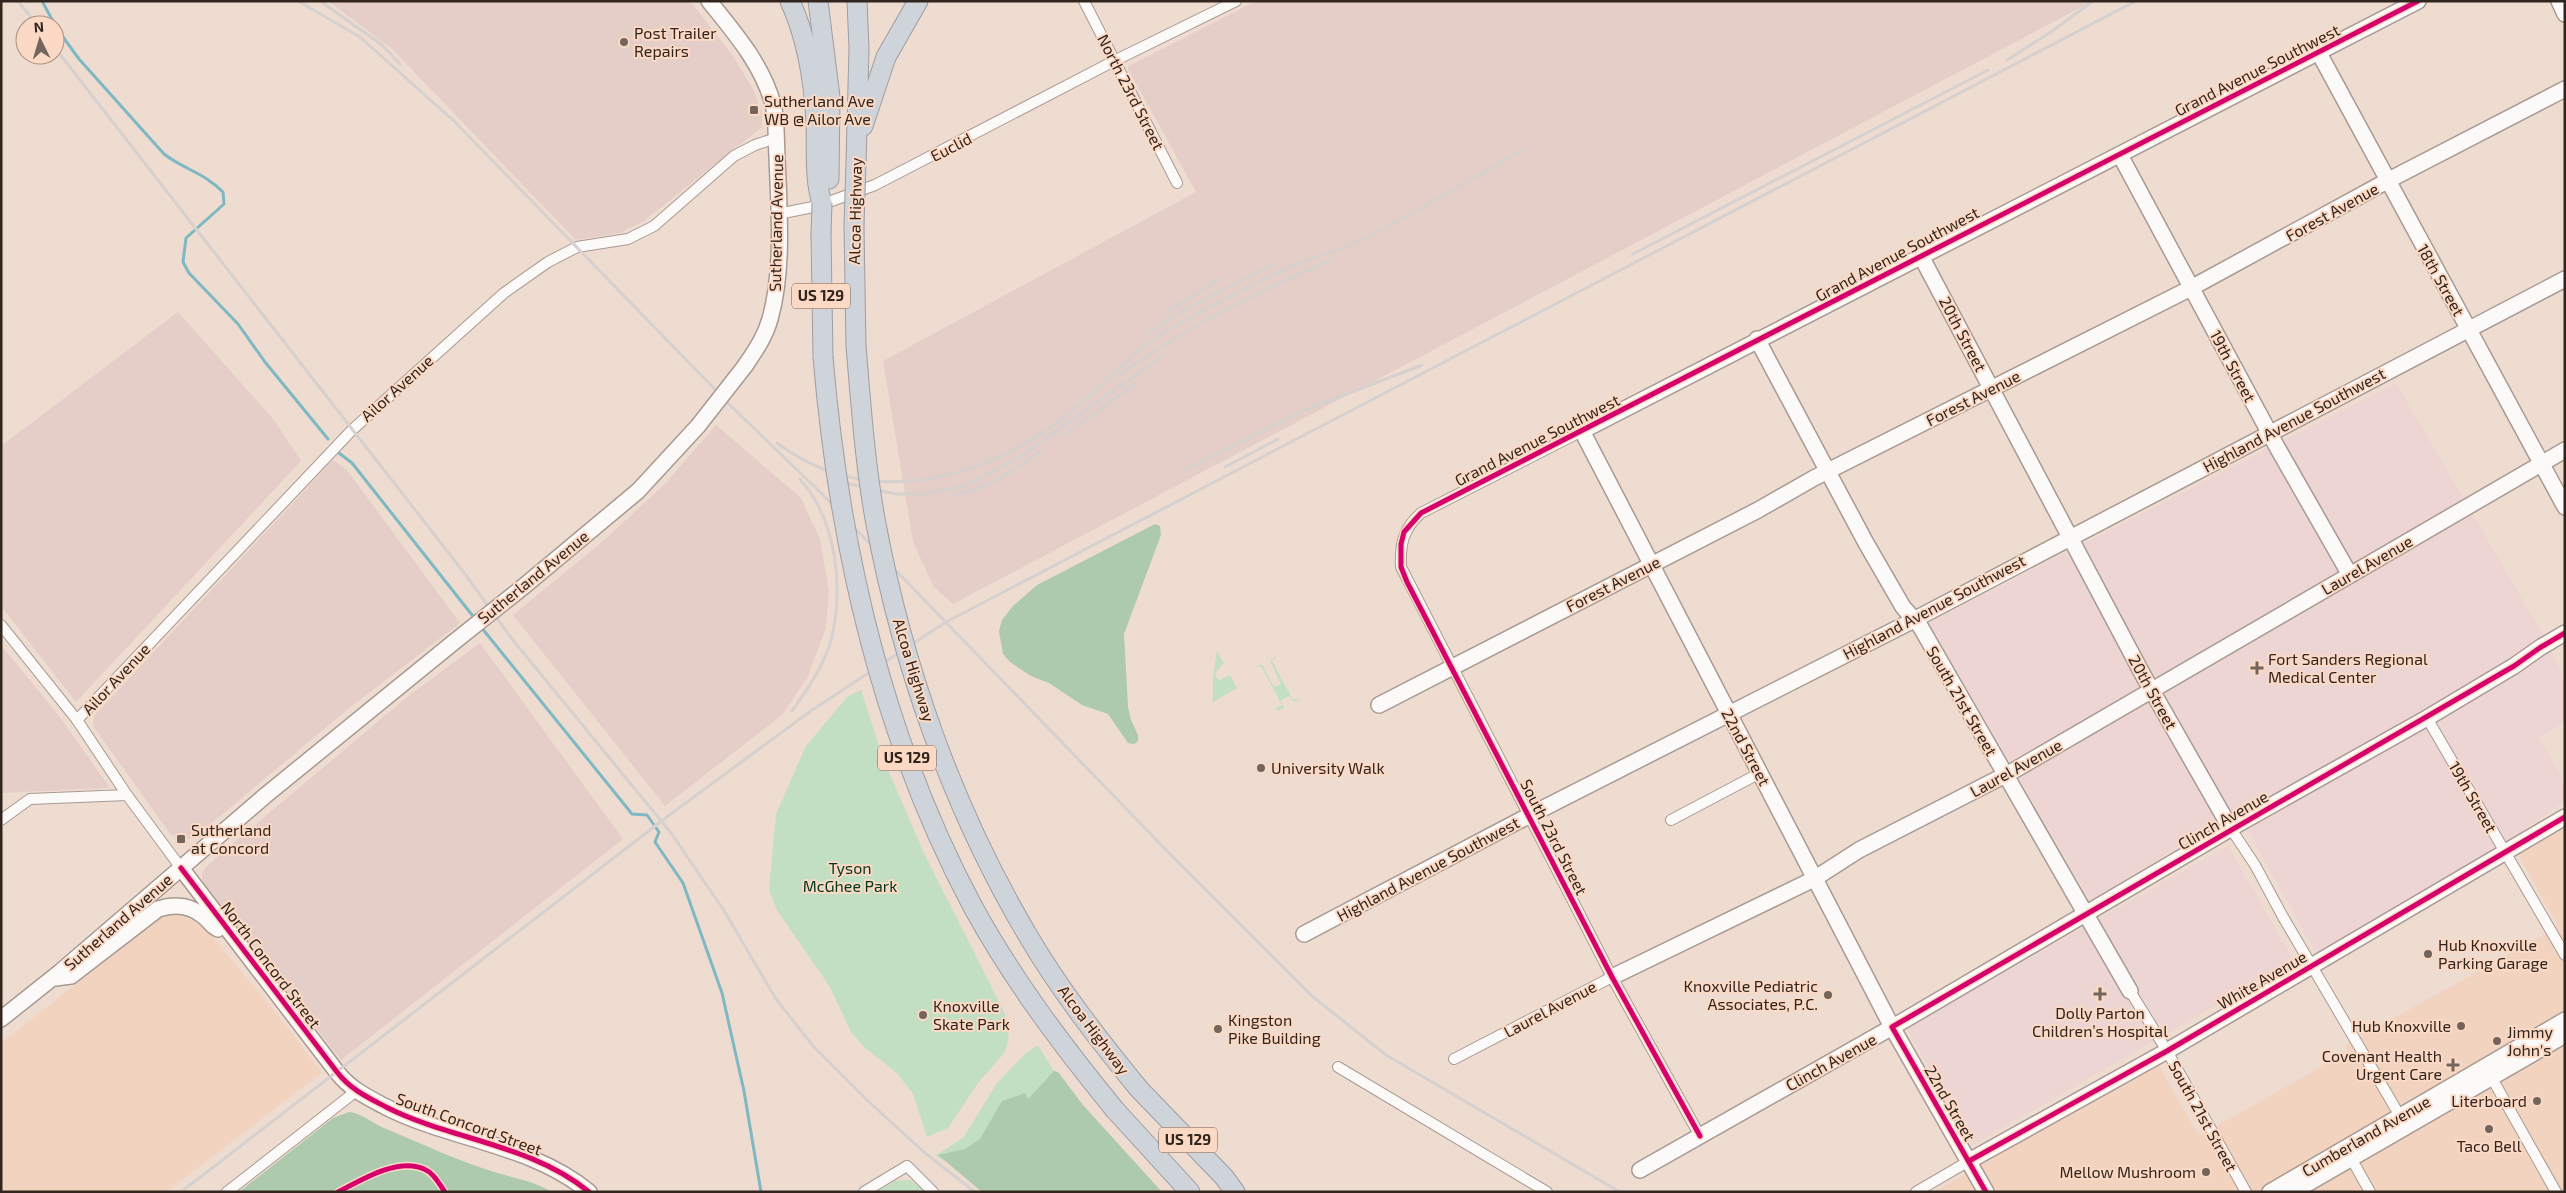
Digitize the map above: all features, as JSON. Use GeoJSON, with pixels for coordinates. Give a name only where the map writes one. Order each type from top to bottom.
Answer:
{"type":"FeatureCollection","features":[{"type":"Feature","properties":{"kind":"highway"},"geometry":{"type":"LineString","coordinates":[[790,1],[806,49],[823,172]]}},
{"type":"Feature","properties":{"kind":"highway"},"geometry":{"type":"LineString","coordinates":[[818,1],[830,97],[823,172]]}},
{"type":"Feature","properties":{"kind":"highway","name":"Alcoa Highway"},"geometry":{"type":"LineString","coordinates":[[857,1],[859,48],[854,224],[856,346],[865,449],[876,524],[910,660],[948,771],[985,856],[1028,935],[1099,1039],[1139,1089],[1230,1185],[1245,1192]]}},
{"type":"Feature","properties":{"kind":"highway"},"geometry":{"type":"LineString","coordinates":[[856,155],[886,57],[918,1]]}},
{"type":"Feature","properties":{"kind":"highway","name":"Alcoa Highway"},"geometry":{"type":"LineString","coordinates":[[823,172],[829,190],[822,204],[820,234],[823,357],[828,421],[846,537],[862,613],[900,741],[923,800],[973,907],[1008,966],[1056,1038],[1115,1110],[1190,1192]]}},
{"type":"Feature","properties":{"kind":"street","name":"Sutherland Avenue"},"geometry":{"type":"LineString","coordinates":[[1,1019],[53,978],[271,790],[523,587],[638,491],[698,426],[745,366],[764,334],[778,283],[776,138],[773,104],[760,71],[736,34],[709,1]]}},
{"type":"Feature","properties":{"kind":"street","name":"North 23rd Street"},"geometry":{"type":"LineString","coordinates":[[1084,1],[1116,60],[1176,183]]}},
{"type":"Feature","properties":{"kind":"street","name":"Euclid"},"geometry":{"type":"LineString","coordinates":[[778,214],[818,206],[861,192],[1116,60],[1236,1]]}},
{"type":"Feature","properties":{"kind":"street","name":"Grand Avenue Southwest"},"geometry":{"type":"LineString","coordinates":[[1401,544],[1404,532],[1421,513],[1757,339],[1922,258],[1990,219],[2120,155],[2418,1]]}},
{"type":"Feature","properties":{"kind":"street","name":"18th Street"},"geometry":{"type":"LineString","coordinates":[[2318,53],[2565,507]]}},
{"type":"Feature","properties":{"kind":"street","name":"Forest Avenue"},"geometry":{"type":"LineString","coordinates":[[1379,705],[1827,472],[2191,288],[2387,182],[2565,89]]}},
{"type":"Feature","properties":{"kind":"street","name":"Ailor Avenue"},"geometry":{"type":"LineString","coordinates":[[77,720],[352,430],[504,293],[548,262],[576,247],[628,239],[654,226],[734,156],[755,145],[776,138]]}},
{"type":"Feature","properties":{"kind":"street","name":"19th Street"},"geometry":{"type":"LineString","coordinates":[[2120,155],[2270,433],[2350,575]]}},
{"type":"Feature","properties":{"kind":"street","name":"20th Street"},"geometry":{"type":"LineString","coordinates":[[1922,258],[2152,691],[2403,1121]]}},
{"type":"Feature","properties":{"kind":"street","name":"Highland Avenue Southwest"},"geometry":{"type":"LineString","coordinates":[[1304,934],[2565,279]]}},
{"type":"Feature","properties":{"kind":"street","name":"South 21st Street"},"geometry":{"type":"LineString","coordinates":[[1757,339],[1866,544],[1912,618],[1920,626],[2004,776],[2085,916],[2167,1051],[2246,1192]]}},
{"type":"Feature","properties":{"kind":"street","name":"22nd Street"},"geometry":{"type":"LineString","coordinates":[[1582,431],[1892,1027],[1986,1192]]}},
{"type":"Feature","properties":{"kind":"street","name":"Laurel Avenue"},"geometry":{"type":"LineString","coordinates":[[1454,1059],[1612,977],[1814,878],[1859,850],[2004,776],[2565,450]]}},
{"type":"Feature","properties":{"kind":"street","name":"South 23rd Street"},"geometry":{"type":"LineString","coordinates":[[1401,544],[1401,567],[1407,582],[1530,815],[1612,977],[1700,1136]]}},
{"type":"Feature","properties":{"kind":"street","name":"North Concord Street"},"geometry":{"type":"LineString","coordinates":[[1,625],[77,720],[127,795],[341,1078]]}},
{"type":"Feature","properties":{"kind":"street","name":"Clinch Avenue"},"geometry":{"type":"LineString","coordinates":[[1640,1170],[1892,1027],[2231,829],[2427,718],[2514,666],[2541,646],[2565,633]]}},
{"type":"Feature","properties":{"kind":"street","name":"19th Street"},"geometry":{"type":"LineString","coordinates":[[2427,718],[2565,955]]}},
{"type":"Feature","properties":{"kind":"street"},"geometry":{"type":"LineString","coordinates":[[1671,820],[1760,773]]}},
{"type":"Feature","properties":{"kind":"street"},"geometry":{"type":"LineString","coordinates":[[1,820],[30,799],[127,795]]}},
{"type":"Feature","properties":{"kind":"street","name":"White Avenue"},"geometry":{"type":"LineString","coordinates":[[1916,1192],[1968,1161],[2167,1051],[2565,817]]}},
{"type":"Feature","properties":{"kind":"street"},"geometry":{"type":"LineString","coordinates":[[53,978],[72,976],[150,913],[164,907],[180,906],[194,910],[205,917],[213,927],[231,935]]}},
{"type":"Feature","properties":{"kind":"street","name":"Cumberland Avenue"},"geometry":{"type":"LineString","coordinates":[[2270,1192],[2403,1121],[2488,1072],[2565,1020]]}},
{"type":"Feature","properties":{"kind":"street","name":"Cumberland Avenue"},"geometry":{"type":"LineString","coordinates":[[2488,1072],[2565,1035]]}},
{"type":"Feature","properties":{"kind":"street"},"geometry":{"type":"LineString","coordinates":[[1338,1067],[1547,1192]]}},
{"type":"Feature","properties":{"kind":"street"},"geometry":{"type":"LineString","coordinates":[[2488,1072],[2556,1192]]}},
{"type":"Feature","properties":{"kind":"street","name":"South Concord Street"},"geometry":{"type":"LineString","coordinates":[[341,1078],[355,1092],[408,1118],[532,1158],[570,1176],[589,1192]]}},
{"type":"Feature","properties":{"kind":"street"},"geometry":{"type":"LineString","coordinates":[[227,1192],[355,1092]]}},
{"type":"Feature","properties":{"kind":"street","name":"Cumberland Avenue"},"geometry":{"type":"LineString","coordinates":[[2292,1192],[2351,1158],[2403,1121]]}},
{"type":"Feature","properties":{"kind":"street"},"geometry":{"type":"LineString","coordinates":[[2351,1158],[2370,1192]]}},
{"type":"Feature","properties":{"kind":"street"},"geometry":{"type":"LineString","coordinates":[[864,1192],[907,1166],[933,1192]]}},
{"type":"Feature","properties":{"kind":"shaded area"},"geometry":{"type":"Polygon","coordinates":[[[328,1],[690,1],[733,56],[753,89],[762,113],[762,127],[644,221],[620,233],[576,240],[392,49],[328,1]]]}},
{"type":"Feature","properties":{"kind":"shaded area"},"geometry":{"type":"Polygon","coordinates":[[[1256,1],[2093,1],[953,604],[933,586],[913,542],[883,361],[1196,192],[1127,67],[1256,1]]]}},
{"type":"Feature","properties":{"kind":"shaded area"},"geometry":{"type":"Polygon","coordinates":[[[178,312],[274,420],[301,461],[76,702],[1,606],[1,446],[178,312]]]}},
{"type":"Feature","properties":{"kind":"shaded area","name":"Fort Sanders Regional Medical Center"},"geometry":{"type":"Polygon","coordinates":[[[2396,383],[2546,640],[2565,681],[2565,722],[2539,737],[2565,784],[2565,801],[2490,855],[2318,957],[2237,811],[2090,900],[1929,623],[2396,383]]]}},
{"type":"Feature","properties":{"kind":"shaded area"},"geometry":{"type":"Polygon","coordinates":[[[716,425],[801,498],[820,539],[829,591],[826,628],[807,678],[782,715],[665,806],[513,615],[603,541],[664,485],[716,425]]]}},
{"type":"Feature","properties":{"kind":"shaded area"},"geometry":{"type":"Polygon","coordinates":[[[333,460],[347,470],[460,623],[348,709],[200,833],[185,841],[171,835],[93,726],[94,716],[333,460]]]}},
{"type":"Feature","properties":{"kind":"shaded area"},"geometry":{"type":"Polygon","coordinates":[[[480,643],[623,839],[341,1060],[202,881],[202,874],[205,868],[224,851],[407,697],[480,643]]]}},
{"type":"Feature","properties":{"kind":"shaded area"},"geometry":{"type":"Polygon","coordinates":[[[1,645],[59,716],[110,788],[1,793],[1,645]]]}},
{"type":"Feature","properties":{"kind":"shaded area"},"geometry":{"type":"Polygon","coordinates":[[[2565,828],[2565,1192],[1934,1192],[2158,1064],[2193,1126],[2201,1135],[2348,1051],[2345,1045],[2551,931],[2557,924],[2518,855],[2565,828]]]}},
{"type":"Feature","properties":{"kind":"shaded area","name":"Dolly Parton Children’s Hospital"},"geometry":{"type":"Polygon","coordinates":[[[2228,846],[2294,961],[1972,1145],[1906,1027],[2228,846]]]}},
{"type":"Feature","properties":{"kind":"shaded area"},"geometry":{"type":"Polygon","coordinates":[[[166,913],[180,913],[204,927],[279,1016],[322,1073],[166,1192],[1,1192],[1,1043],[166,913]]]}},
{"type":"Feature","properties":{"kind":"green space"},"geometry":{"type":"Polygon","coordinates":[[[1155,524],[1160,526],[1161,535],[1124,634],[1128,707],[1131,720],[1138,735],[1138,741],[1134,744],[1128,743],[1108,714],[1082,705],[1049,683],[1031,676],[1010,662],[1003,654],[999,631],[1002,620],[1012,607],[1037,585],[1155,524]]]}},
{"type":"Feature","properties":{"kind":"green space"},"geometry":{"type":"Polygon","coordinates":[[[1217,651],[1224,663],[1215,673],[1218,681],[1230,675],[1237,688],[1213,702],[1213,678],[1217,651]]]}},
{"type":"Feature","properties":{"kind":"green space"},"geometry":{"type":"Polygon","coordinates":[[[1278,655],[1272,661],[1293,700],[1300,698],[1294,702],[1289,696],[1281,700],[1284,708],[1277,711],[1276,708],[1282,705],[1261,666],[1254,668],[1262,664],[1274,687],[1281,684],[1270,661],[1278,655]]]}},
{"type":"Feature","properties":{"kind":"green space","name":"Tyson McGhee Park"},"geometry":{"type":"Polygon","coordinates":[[[861,690],[883,758],[923,851],[1005,1014],[1009,1037],[1005,1052],[978,1083],[948,1128],[927,1137],[913,1094],[897,1073],[864,1047],[851,1032],[830,987],[777,910],[769,890],[776,814],[806,746],[848,696],[861,690]]]}},
{"type":"Feature","properties":{"kind":"green space"},"geometry":{"type":"Polygon","coordinates":[[[1038,1045],[1063,1086],[1130,1165],[945,1160],[937,1157],[936,1155],[963,1138],[997,1083],[1025,1054],[1038,1045]]]}},
{"type":"Feature","properties":{"kind":"green space"},"geometry":{"type":"Polygon","coordinates":[[[1054,1071],[1058,1072],[1083,1105],[1162,1192],[982,1192],[938,1155],[965,1149],[980,1139],[1002,1101],[1025,1093],[1028,1099],[1054,1071]]]}},
{"type":"Feature","properties":{"kind":"green space"},"geometry":{"type":"Polygon","coordinates":[[[349,1112],[358,1114],[384,1128],[452,1157],[494,1172],[531,1182],[552,1192],[239,1192],[333,1118],[349,1112]]]}},
{"type":"Feature","properties":{"kind":"green space"},"geometry":{"type":"Polygon","coordinates":[[[910,1180],[927,1192],[876,1192],[895,1181],[910,1180]]]}},
{"type":"Feature","properties":{"kind":"waterway"},"geometry":{"type":"LineString","coordinates":[[42,1],[50,15]]}},
{"type":"Feature","properties":{"kind":"waterway"},"geometry":{"type":"LineString","coordinates":[[65,40],[79,59],[164,154],[201,175],[223,192],[224,204],[186,238],[183,262],[189,273],[238,324],[265,362],[328,439]]}},
{"type":"Feature","properties":{"kind":"waterway"},"geometry":{"type":"LineString","coordinates":[[339,453],[352,463],[476,620]]}},
{"type":"Feature","properties":{"kind":"waterway"},"geometry":{"type":"LineString","coordinates":[[481,627],[632,814],[647,815],[659,832],[655,842],[683,883],[722,993],[744,1091],[761,1192]]}},
{"type":"Feature","properties":{"kind":"railway"},"geometry":{"type":"LineString","coordinates":[[18,1],[29,15]]}},
{"type":"Feature","properties":{"kind":"railway"},"geometry":{"type":"LineString","coordinates":[[298,1],[360,37],[455,122],[732,407],[819,491],[1169,853],[1312,996],[1386,1055],[1620,1192]]}},
{"type":"Feature","properties":{"kind":"railway"},"geometry":{"type":"LineString","coordinates":[[320,1],[381,44],[400,64]]}},
{"type":"Feature","properties":{"kind":"railway"},"geometry":{"type":"LineString","coordinates":[[2007,60],[2051,32],[2093,1]]}},
{"type":"Feature","properties":{"kind":"railway"},"geometry":{"type":"LineString","coordinates":[[181,1192],[668,816],[812,710],[946,622],[2136,1]]}},
{"type":"Feature","properties":{"kind":"railway"},"geometry":{"type":"LineString","coordinates":[[65,61],[465,574],[512,639],[671,833],[723,909],[776,999],[814,1047],[868,1101],[925,1153],[975,1192]]}},
{"type":"Feature","properties":{"kind":"railway"},"geometry":{"type":"LineString","coordinates":[[1633,254],[1988,70]]}},
{"type":"Feature","properties":{"kind":"railway"},"geometry":{"type":"LineString","coordinates":[[777,443],[812,464],[849,477],[887,482],[925,479],[963,471],[999,456],[1034,438],[1081,404],[1132,356],[1175,326],[1233,294],[1278,273],[1364,239],[1524,149]]}},
{"type":"Feature","properties":{"kind":"railway"},"geometry":{"type":"LineString","coordinates":[[1118,376],[1167,343],[1221,312],[1330,261]]}},
{"type":"Feature","properties":{"kind":"railway"},"geometry":{"type":"LineString","coordinates":[[1148,334],[1175,315],[1274,264]]}},
{"type":"Feature","properties":{"kind":"railway"},"geometry":{"type":"LineString","coordinates":[[1166,313],[1219,279]]}},
{"type":"Feature","properties":{"kind":"railway"},"geometry":{"type":"LineString","coordinates":[[840,482],[896,494],[921,494],[965,486],[1018,458],[1163,356]]}},
{"type":"Feature","properties":{"kind":"railway"},"geometry":{"type":"LineString","coordinates":[[1185,470],[1305,410],[1422,365]]}},
{"type":"Feature","properties":{"kind":"railway"},"geometry":{"type":"LineString","coordinates":[[1066,434],[1135,384]]}},
{"type":"Feature","properties":{"kind":"railway"},"geometry":{"type":"LineString","coordinates":[[1225,467],[1278,439]]}},
{"type":"Feature","properties":{"kind":"railway"},"geometry":{"type":"LineString","coordinates":[[953,495],[989,484],[1041,451]]}},
{"type":"Feature","properties":{"kind":"railway"},"geometry":{"type":"LineString","coordinates":[[792,711],[814,677],[828,650],[835,620],[837,599],[837,577],[829,535],[822,515],[800,479]]}},
{"type":"Feature","properties":{"kind":"cycle path"},"geometry":{"type":"LineString","coordinates":[[1700,1136],[1612,977],[1407,582],[1401,567],[1401,544],[1404,532],[1421,513],[2418,1]]}},
{"type":"Feature","properties":{"kind":"cycle path"},"geometry":{"type":"LineString","coordinates":[[1986,1192],[1892,1027],[2514,666],[2565,633]]}},
{"type":"Feature","properties":{"kind":"cycle path"},"geometry":{"type":"LineString","coordinates":[[1969,1161],[2167,1051],[2565,817]]}},
{"type":"Feature","properties":{"kind":"cycle path"},"geometry":{"type":"LineString","coordinates":[[181,868],[337,1072],[353,1088],[386,1107],[411,1118],[542,1163],[566,1176],[589,1192]]}},
{"type":"Feature","properties":{"kind":"cycle path"},"geometry":{"type":"LineString","coordinates":[[338,1192],[380,1172],[403,1166],[414,1166],[428,1171],[445,1192]]}},
{"type":"Feature","properties":{"kind":"place","name":"Post Trailer Repairs"},"geometry":{"type":"Point","coordinates":[624,42]}},
{"type":"Feature","properties":{"kind":"place","name":"Sutherland Ave WB @ Ailor Ave"},"geometry":{"type":"Point","coordinates":[754,110]}},
{"type":"Feature","properties":{"kind":"place","name":"Fort Sanders Regional Medical Center"},"geometry":{"type":"Point","coordinates":[2257,668]}},
{"type":"Feature","properties":{"kind":"place","name":"University Walk"},"geometry":{"type":"Point","coordinates":[1261,768]}},
{"type":"Feature","properties":{"kind":"place","name":"Sutherland at Concord"},"geometry":{"type":"Point","coordinates":[181,839]}},
{"type":"Feature","properties":{"kind":"place","name":"Hub Knoxville Parking Garage"},"geometry":{"type":"Point","coordinates":[2428,954]}},
{"type":"Feature","properties":{"kind":"place","name":"Dolly Parton Children’s Hospital"},"geometry":{"type":"Point","coordinates":[2100,994]}},
{"type":"Feature","properties":{"kind":"place","name":"Knoxville Pediatric Associates, P.C."},"geometry":{"type":"Point","coordinates":[1828,995]}},
{"type":"Feature","properties":{"kind":"place","name":"Knoxville Skate Park"},"geometry":{"type":"Point","coordinates":[923,1015]}},
{"type":"Feature","properties":{"kind":"place","name":"Hub Knoxville"},"geometry":{"type":"Point","coordinates":[2461,1026]}},
{"type":"Feature","properties":{"kind":"place","name":"Kingston Pike Building"},"geometry":{"type":"Point","coordinates":[1218,1029]}},
{"type":"Feature","properties":{"kind":"place","name":"Jimmy John's"},"geometry":{"type":"Point","coordinates":[2497,1041]}},
{"type":"Feature","properties":{"kind":"place","name":"Covenant Health Urgent Care"},"geometry":{"type":"Point","coordinates":[2453,1065]}},
{"type":"Feature","properties":{"kind":"place","name":"Literboard"},"geometry":{"type":"Point","coordinates":[2537,1101]}},
{"type":"Feature","properties":{"kind":"place","name":"Taco Bell"},"geometry":{"type":"Point","coordinates":[2489,1129]}},
{"type":"Feature","properties":{"kind":"place","name":"Mellow Mushroom"},"geometry":{"type":"Point","coordinates":[2206,1172]}}]}
